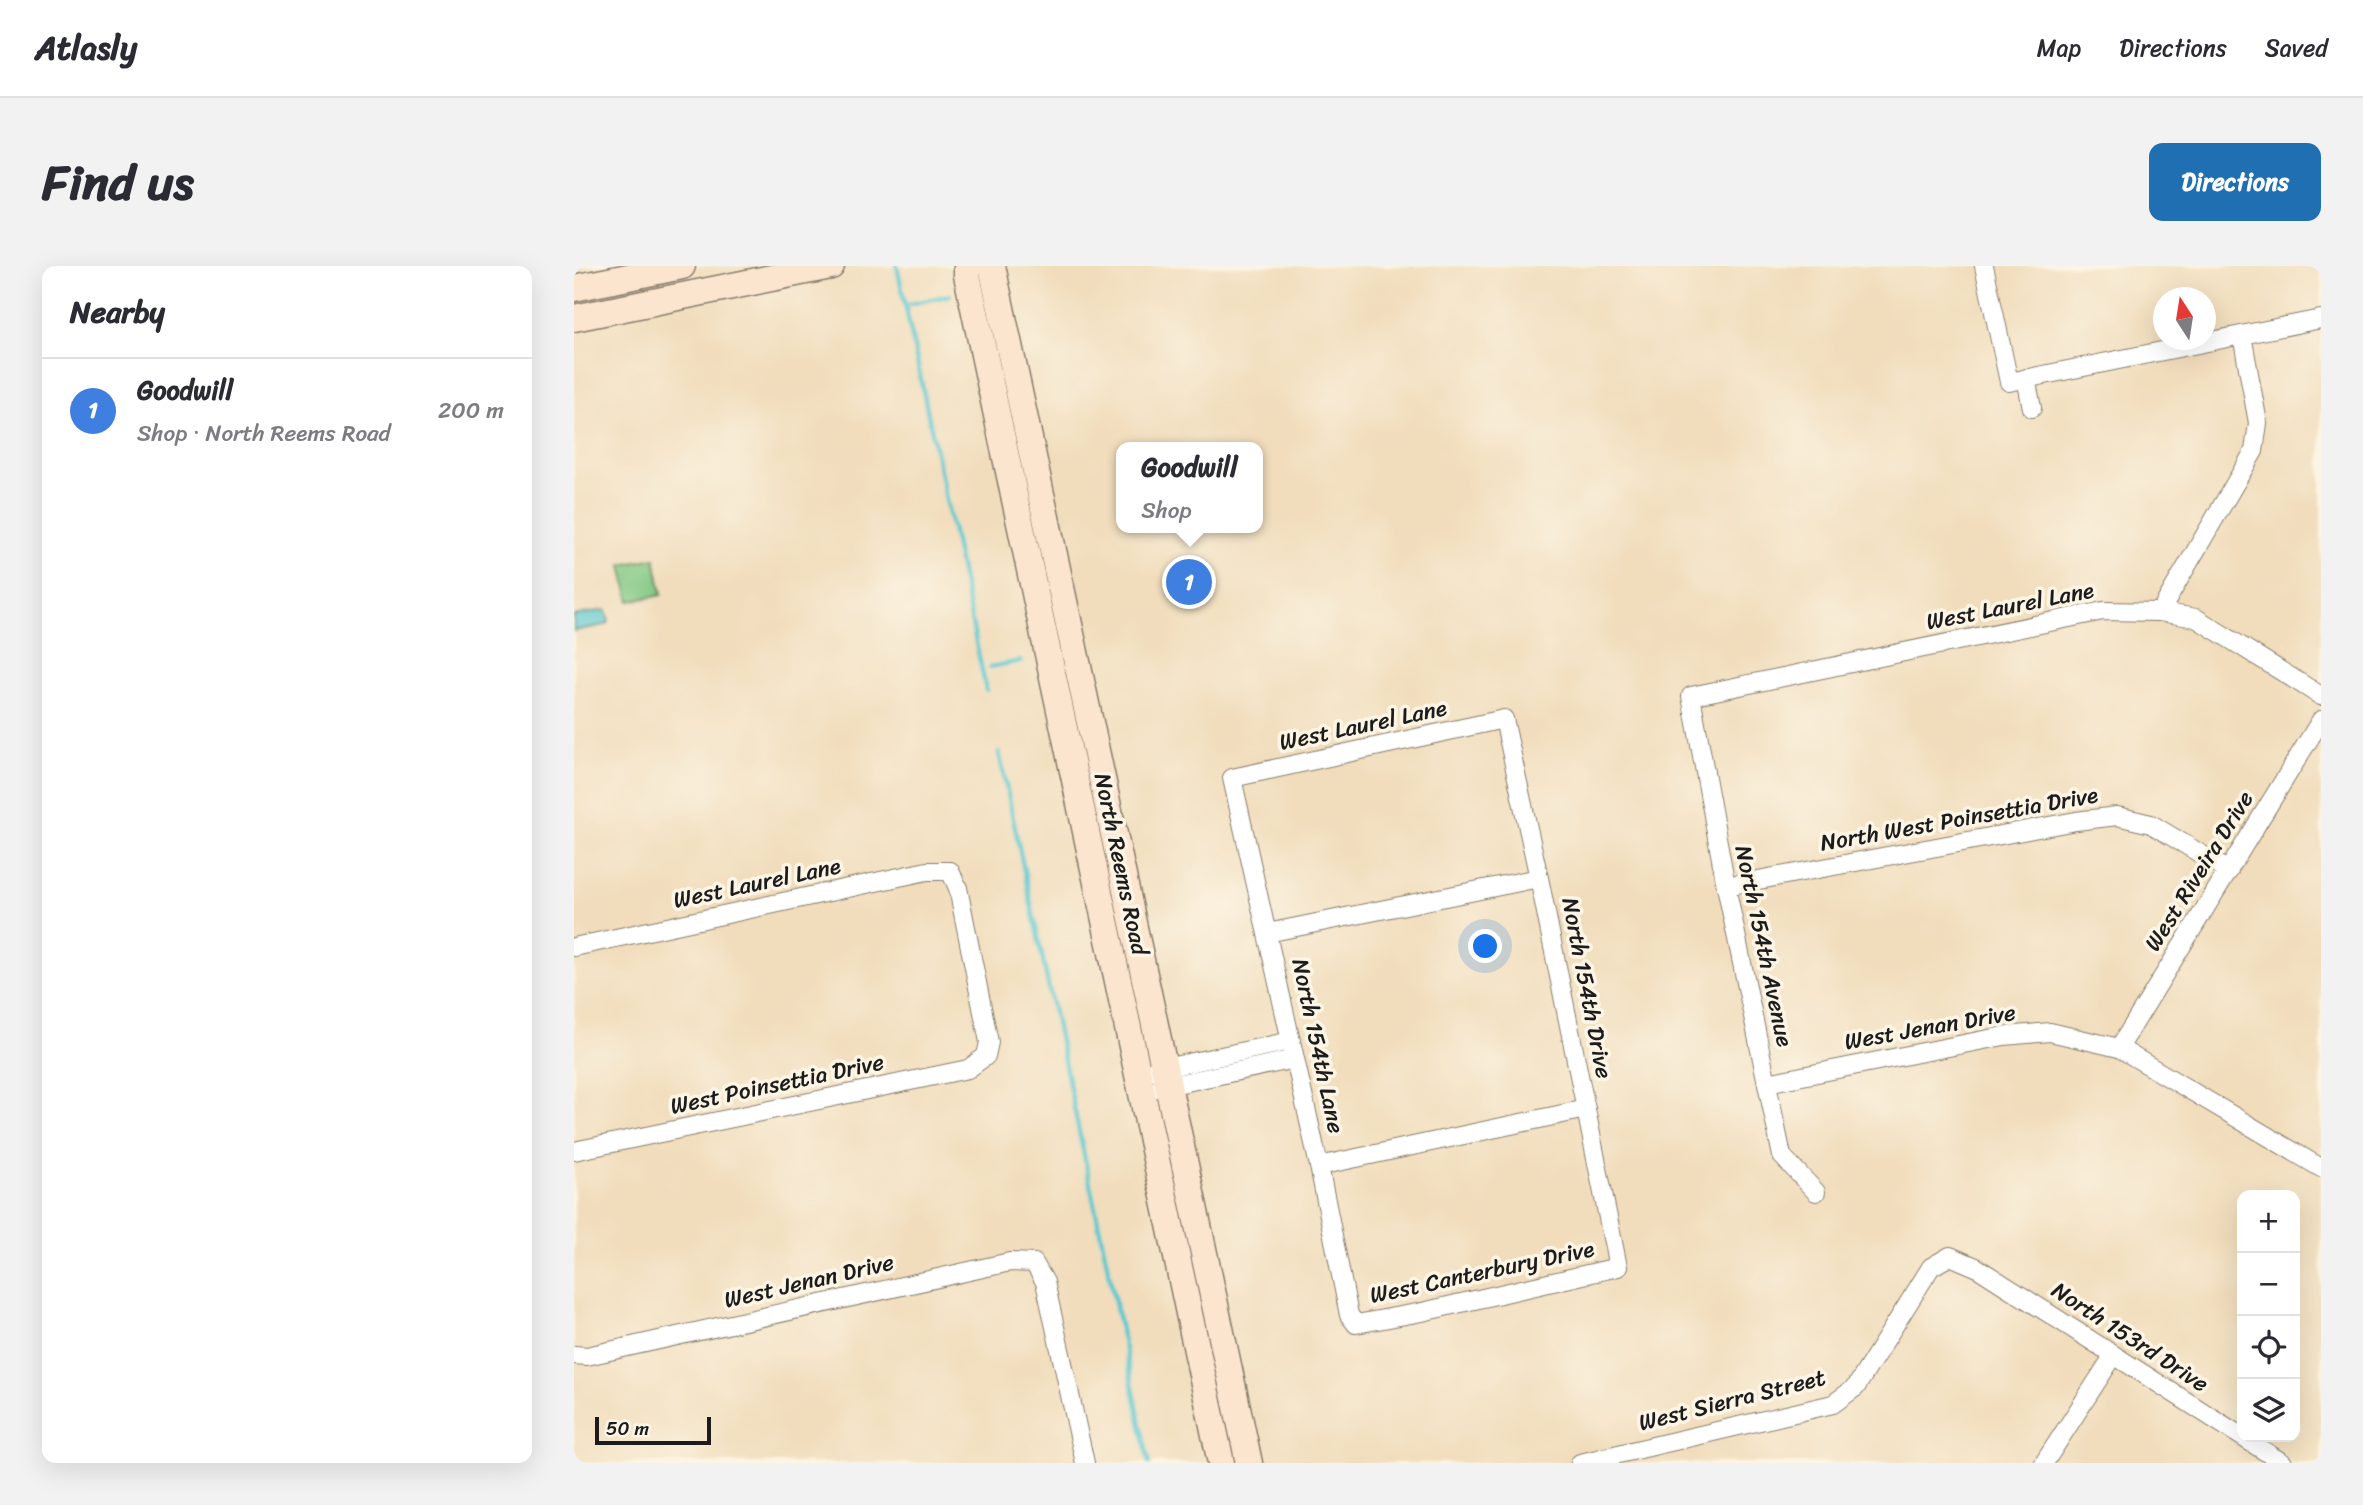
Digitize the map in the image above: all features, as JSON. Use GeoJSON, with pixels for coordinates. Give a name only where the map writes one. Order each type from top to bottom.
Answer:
{"type":"FeatureCollection","features":[{"type":"Feature","properties":{"kind":"main road"},"geometry":{"type":"LineString","coordinates":[[574,288],[682,266]]}},
{"type":"Feature","properties":{"kind":"main road"},"geometry":{"type":"LineString","coordinates":[[574,318],[831,266]]}},
{"type":"Feature","properties":{"kind":"main road","name":"North Reems Road"},"geometry":{"type":"LineString","coordinates":[[967,266],[1055,692],[1221,1463]]}},
{"type":"Feature","properties":{"kind":"main road","name":"North Reems Road"},"geometry":{"type":"LineString","coordinates":[[992,266],[1250,1463]]}},
{"type":"Feature","properties":{"kind":"main road"},"geometry":{"type":"LineString","coordinates":[[1055,692],[1082,686]]}},
{"type":"Feature","properties":{"kind":"street"},"geometry":{"type":"LineString","coordinates":[[1984,266],[2017,380],[2032,408]]}},
{"type":"Feature","properties":{"kind":"street"},"geometry":{"type":"LineString","coordinates":[[2017,380],[2321,319]]}},
{"type":"Feature","properties":{"kind":"street"},"geometry":{"type":"LineString","coordinates":[[2160,612],[2254,451],[2258,423],[2242,335]]}},
{"type":"Feature","properties":{"kind":"street","name":"West Laurel Lane"},"geometry":{"type":"LineString","coordinates":[[1691,696],[2103,611],[2160,612],[2196,618],[2321,696]]}},
{"type":"Feature","properties":{"kind":"street","name":"North 154th Avenue"},"geometry":{"type":"LineString","coordinates":[[1691,696],[1726,886],[1782,1156],[1816,1192]]}},
{"type":"Feature","properties":{"kind":"street","name":"West Laurel Lane"},"geometry":{"type":"LineString","coordinates":[[1232,778],[1504,719]]}},
{"type":"Feature","properties":{"kind":"street","name":"North 154th Drive"},"geometry":{"type":"LineString","coordinates":[[1504,719],[1618,1267]]}},
{"type":"Feature","properties":{"kind":"street","name":"West Riveira Drive"},"geometry":{"type":"LineString","coordinates":[[2119,1048],[2321,720]]}},
{"type":"Feature","properties":{"kind":"street","name":"North 154th Lane"},"geometry":{"type":"LineString","coordinates":[[1232,778],[1319,1166],[1349,1315],[1356,1324]]}},
{"type":"Feature","properties":{"kind":"street","name":"North West Poinsettia Drive"},"geometry":{"type":"LineString","coordinates":[[1726,886],[2076,821],[2117,816],[2151,824],[2229,871]]}},
{"type":"Feature","properties":{"kind":"street","name":"West Laurel Lane"},"geometry":{"type":"LineString","coordinates":[[574,947],[927,871],[950,871],[958,888],[984,1016],[989,1042],[986,1056]]}},
{"type":"Feature","properties":{"kind":"street"},"geometry":{"type":"LineString","coordinates":[[1268,933],[1539,878]]}},
{"type":"Feature","properties":{"kind":"street","name":"West Jenan Drive"},"geometry":{"type":"LineString","coordinates":[[1767,1083],[2004,1036],[2050,1032],[2119,1048],[2321,1168]]}},
{"type":"Feature","properties":{"kind":"street"},"geometry":{"type":"LineString","coordinates":[[1139,1083],[1293,1050]]}},
{"type":"Feature","properties":{"kind":"street","name":"West Poinsettia Drive"},"geometry":{"type":"LineString","coordinates":[[574,1151],[968,1069],[986,1056]]}},
{"type":"Feature","properties":{"kind":"street"},"geometry":{"type":"LineString","coordinates":[[1319,1166],[1586,1109]]}},
{"type":"Feature","properties":{"kind":"street","name":"North 153rd Drive"},"geometry":{"type":"LineString","coordinates":[[1950,1256],[1976,1267],[2280,1462]]}},
{"type":"Feature","properties":{"kind":"street","name":"West Sierra Street"},"geometry":{"type":"LineString","coordinates":[[1580,1463],[1833,1404],[1856,1387],[1931,1267],[1950,1256]]}},
{"type":"Feature","properties":{"kind":"street","name":"West Jenan Drive"},"geometry":{"type":"LineString","coordinates":[[574,1355],[587,1356],[1010,1262],[1034,1262],[1045,1282],[1085,1463]]}},
{"type":"Feature","properties":{"kind":"street","name":"West Canterbury Drive"},"geometry":{"type":"LineString","coordinates":[[1356,1324],[1618,1267]]}},
{"type":"Feature","properties":{"kind":"street"},"geometry":{"type":"LineString","coordinates":[[2044,1463],[2114,1355]]}},
{"type":"Feature","properties":{"kind":"green space"},"geometry":{"type":"Polygon","coordinates":[[[655,558],[662,595],[630,601],[622,565],[655,558]]]}},
{"type":"Feature","properties":{"kind":"water"},"geometry":{"type":"Polygon","coordinates":[[[606,611],[609,622],[605,625],[574,631],[574,616],[606,611]]]}},
{"type":"Feature","properties":{"kind":"waterway"},"geometry":{"type":"LineString","coordinates":[[897,266],[986,690]]}},
{"type":"Feature","properties":{"kind":"waterway"},"geometry":{"type":"LineString","coordinates":[[910,304],[950,295]]}},
{"type":"Feature","properties":{"kind":"waterway"},"geometry":{"type":"LineString","coordinates":[[990,667],[1021,661]]}},
{"type":"Feature","properties":{"kind":"waterway"},"geometry":{"type":"LineString","coordinates":[[999,752],[1149,1463]]}},
{"type":"Feature","properties":{"kind":"place","name":"Goodwill"},"geometry":{"type":"Point","coordinates":[1189,582]}}]}
